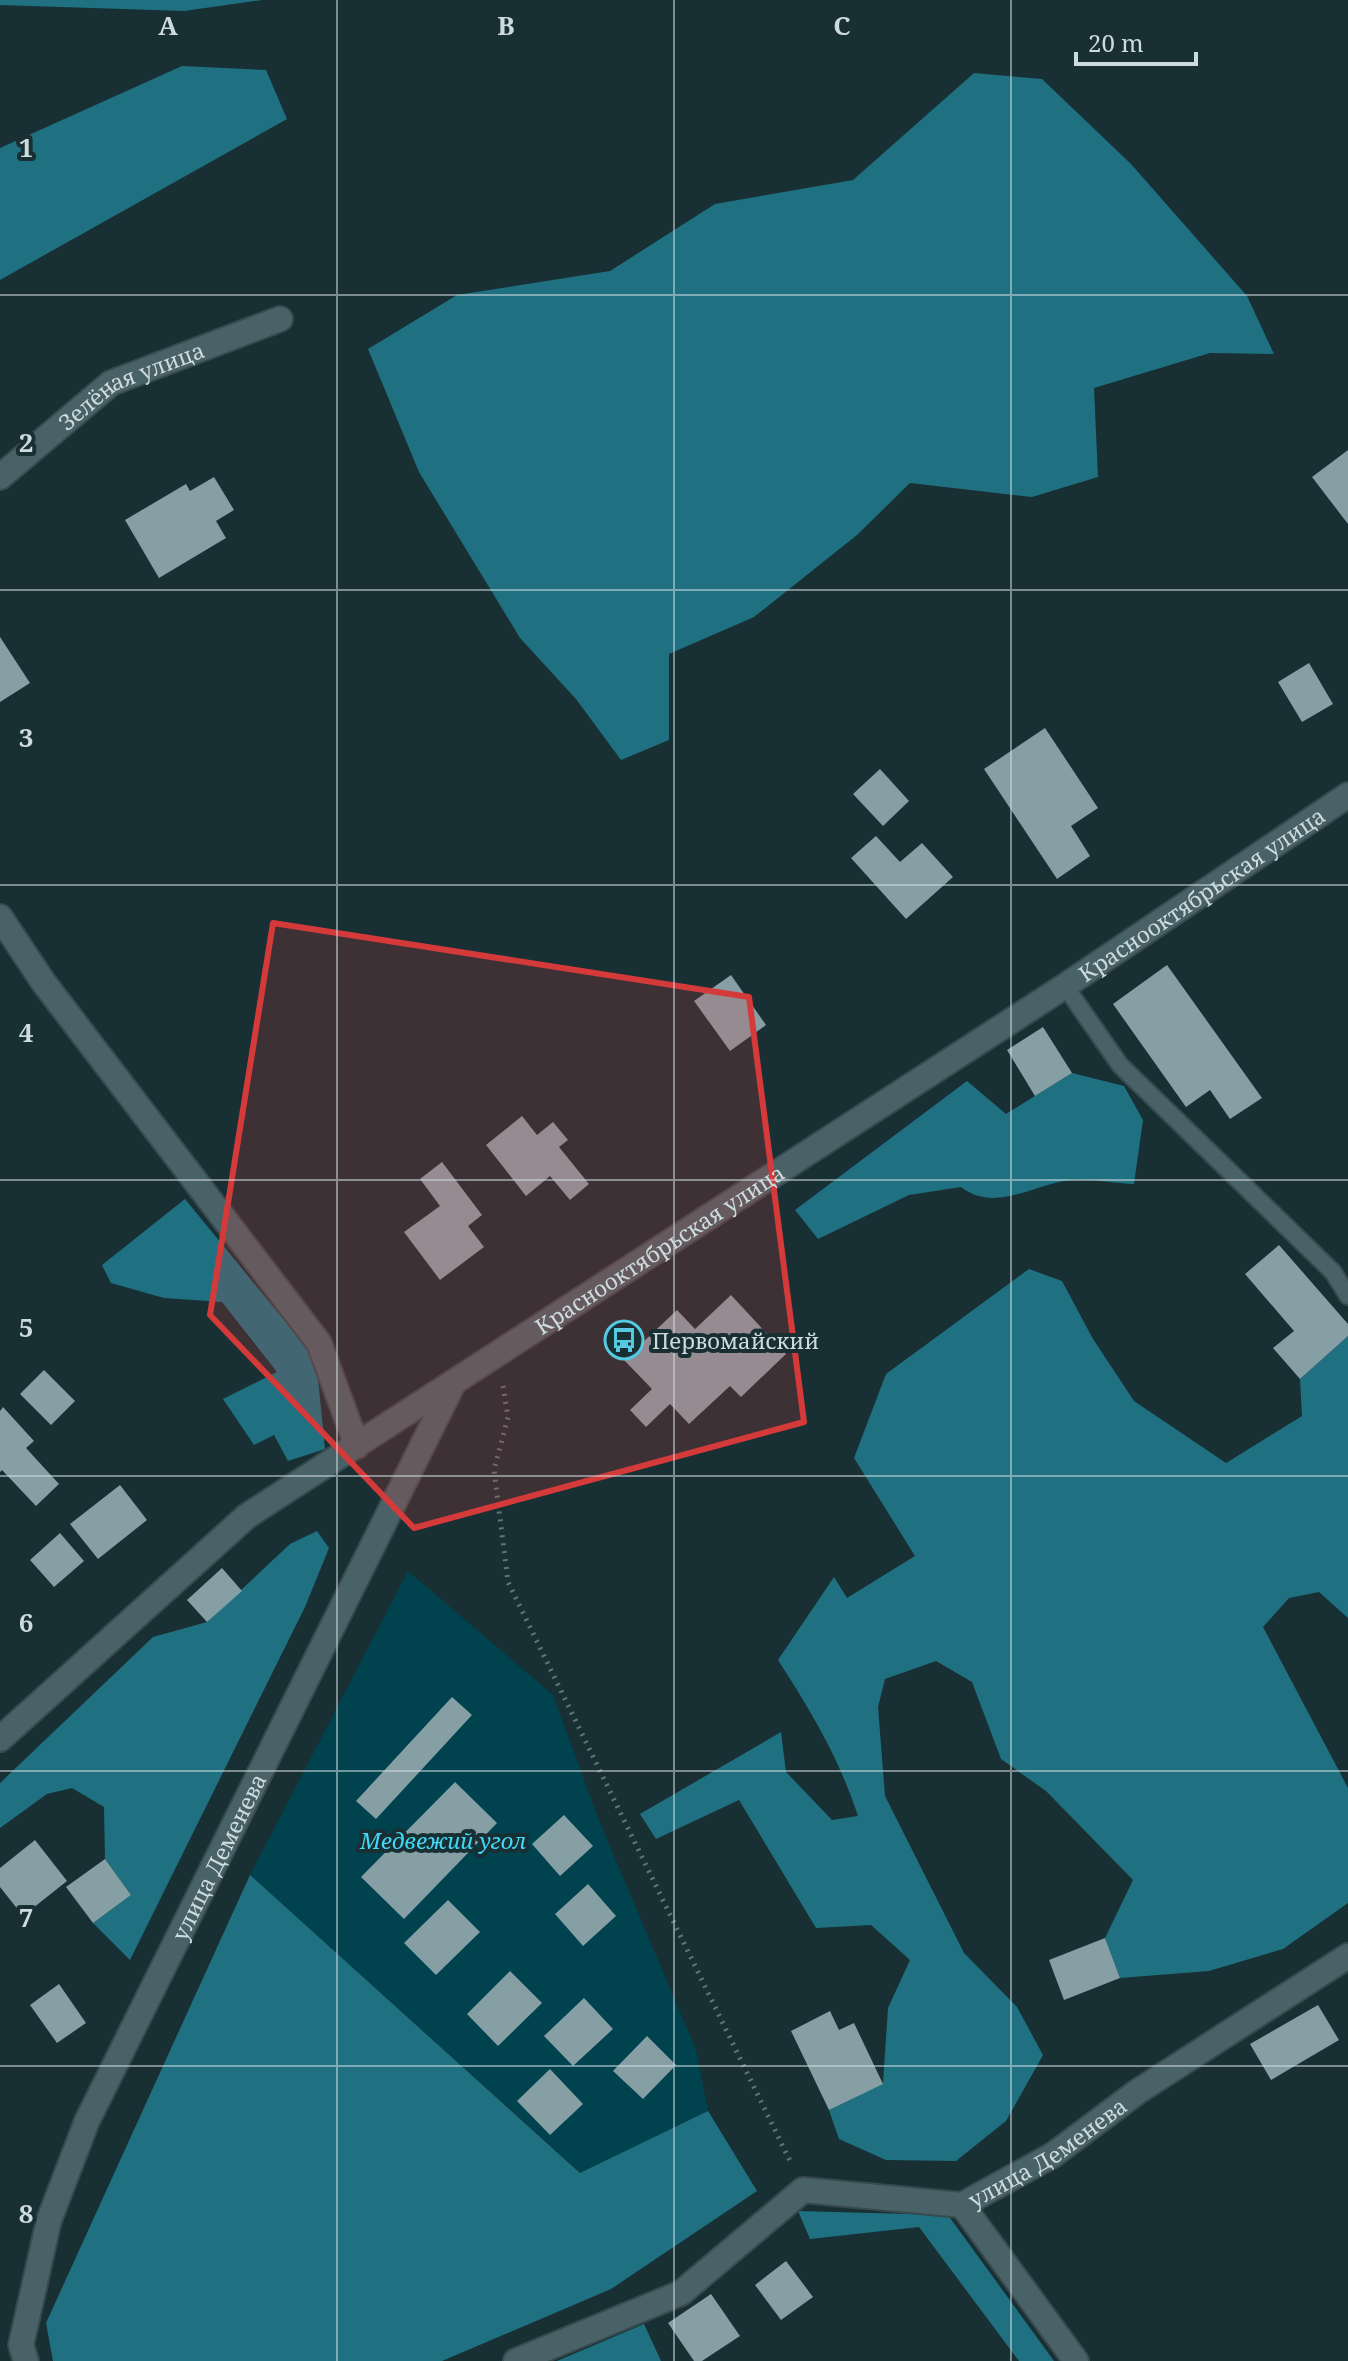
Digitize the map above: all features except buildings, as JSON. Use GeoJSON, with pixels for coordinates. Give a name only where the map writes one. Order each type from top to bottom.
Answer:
{"type":"FeatureCollection","features":[{"type":"Feature","properties":{"kind":"street","name":"Зелёная улица"},"geometry":{"type":"LineString","coordinates":[[0,477],[111,383],[280,319]]}},
{"type":"Feature","properties":{"kind":"street","name":"Краснооктябрьская улица"},"geometry":{"type":"LineString","coordinates":[[0,1739],[247,1516],[1065,986],[1348,795]]}},
{"type":"Feature","properties":{"kind":"street"},"geometry":{"type":"LineString","coordinates":[[0,917],[44,983],[319,1343],[357,1446]]}},
{"type":"Feature","properties":{"kind":"street","name":"улица Деменева"},"geometry":{"type":"LineString","coordinates":[[16,2352],[49,2220],[87,2121],[453,1384]]}},
{"type":"Feature","properties":{"kind":"street","name":"улица Деменева"},"geometry":{"type":"LineString","coordinates":[[803,2190],[962,2205],[1053,2155],[1137,2092],[1348,1956]]}},
{"type":"Feature","properties":{"kind":"street"},"geometry":{"type":"LineString","coordinates":[[516,2361],[681,2293],[803,2190]]}},
{"type":"Feature","properties":{"kind":"street"},"geometry":{"type":"LineString","coordinates":[[962,2205],[1076,2361]]}},
{"type":"Feature","properties":{"kind":"lane"},"geometry":{"type":"LineString","coordinates":[[1065,986],[1120,1065],[1333,1272],[1348,1296]]}},
{"type":"Feature","properties":{"kind":"path"},"geometry":{"type":"LineString","coordinates":[[498,1355],[508,1417],[494,1470],[508,1582],[803,2190]]}},
{"type":"Feature","properties":{"kind":"highlighted area"},"geometry":{"type":"Polygon","coordinates":[[[273,923],[749,997],[804,1422],[414,1528],[210,1315],[273,923]]]}},
{"type":"Feature","properties":{"kind":"green space","name":"Медвежий угол"},"geometry":{"type":"Polygon","coordinates":[[[408,1571],[553,1695],[598,1818],[696,2050],[708,2111],[581,2173],[250,1875],[408,1571]]]}},
{"type":"Feature","properties":{"kind":"shaded area"},"geometry":{"type":"Polygon","coordinates":[[[0,0],[262,0],[184,11],[0,5],[0,0]]]}},
{"type":"Feature","properties":{"kind":"shaded area"},"geometry":{"type":"Polygon","coordinates":[[[182,66],[266,70],[287,119],[0,280],[0,148],[182,66]]]}},
{"type":"Feature","properties":{"kind":"shaded area"},"geometry":{"type":"Polygon","coordinates":[[[974,73],[1042,79],[1131,164],[1247,296],[1274,354],[1210,353],[1094,388],[1098,477],[1032,497],[910,483],[857,535],[754,617],[669,654],[669,740],[621,760],[576,699],[520,638],[419,472],[368,349],[457,295],[610,271],[715,204],[853,180],[974,73]]]}},
{"type":"Feature","properties":{"kind":"shaded area"},"geometry":{"type":"Polygon","coordinates":[[[1072,1073],[1124,1086],[1143,1120],[1134,1184],[1072,1180],[999,1198],[973,1194],[961,1187],[909,1195],[818,1239],[795,1210],[967,1081],[1006,1114],[1072,1073]]]}},
{"type":"Feature","properties":{"kind":"shaded area"},"geometry":{"type":"Polygon","coordinates":[[[185,1199],[316,1359],[325,1449],[288,1461],[274,1435],[254,1445],[223,1399],[277,1372],[222,1302],[164,1298],[111,1283],[102,1265],[185,1199]]]}},
{"type":"Feature","properties":{"kind":"shaded area"},"geometry":{"type":"Polygon","coordinates":[[[1029,1269],[1062,1281],[1093,1339],[1134,1401],[1226,1463],[1302,1416],[1300,1379],[1348,1336],[1348,1618],[1319,1592],[1289,1598],[1263,1627],[1348,1788],[1348,1903],[1283,1949],[1209,1971],[1120,1978],[1105,1938],[1133,1880],[1046,1791],[1001,1759],[972,1682],[936,1661],[885,1679],[878,1707],[885,1796],[964,1953],[1017,2007],[1043,2055],[1006,2121],[956,2161],[886,2160],[839,2139],[829,2110],[883,2083],[888,2008],[910,1960],[871,1925],[816,1928],[739,1800],[656,1839],[640,1814],[781,1732],[786,1772],[832,1820],[858,1816],[823,1735],[778,1660],[834,1577],[847,1598],[915,1556],[854,1458],[886,1374],[1029,1269]]]}},
{"type":"Feature","properties":{"kind":"shaded area"},"geometry":{"type":"Polygon","coordinates":[[[317,1531],[329,1548],[305,1607],[130,1960],[93,1923],[131,1895],[105,1859],[104,1807],[72,1788],[47,1794],[0,1828],[0,1783],[153,1637],[207,1622],[290,1544],[317,1531]]]}},
{"type":"Feature","properties":{"kind":"shaded area"},"geometry":{"type":"Polygon","coordinates":[[[250,1875],[580,2173],[708,2111],[757,2191],[611,2289],[442,2361],[53,2361],[46,2323],[250,1875]]]}},
{"type":"Feature","properties":{"kind":"shaded area"},"geometry":{"type":"Polygon","coordinates":[[[798,2211],[948,2215],[1054,2361],[1019,2361],[919,2227],[810,2239],[798,2211]]]}},
{"type":"Feature","properties":{"kind":"shaded area"},"geometry":{"type":"Polygon","coordinates":[[[644,2324],[661,2361],[557,2361],[644,2324]]]}},
{"type":"Feature","properties":{"kind":"place","name":"Первомайский"},"geometry":{"type":"Point","coordinates":[624,1340]}}]}
